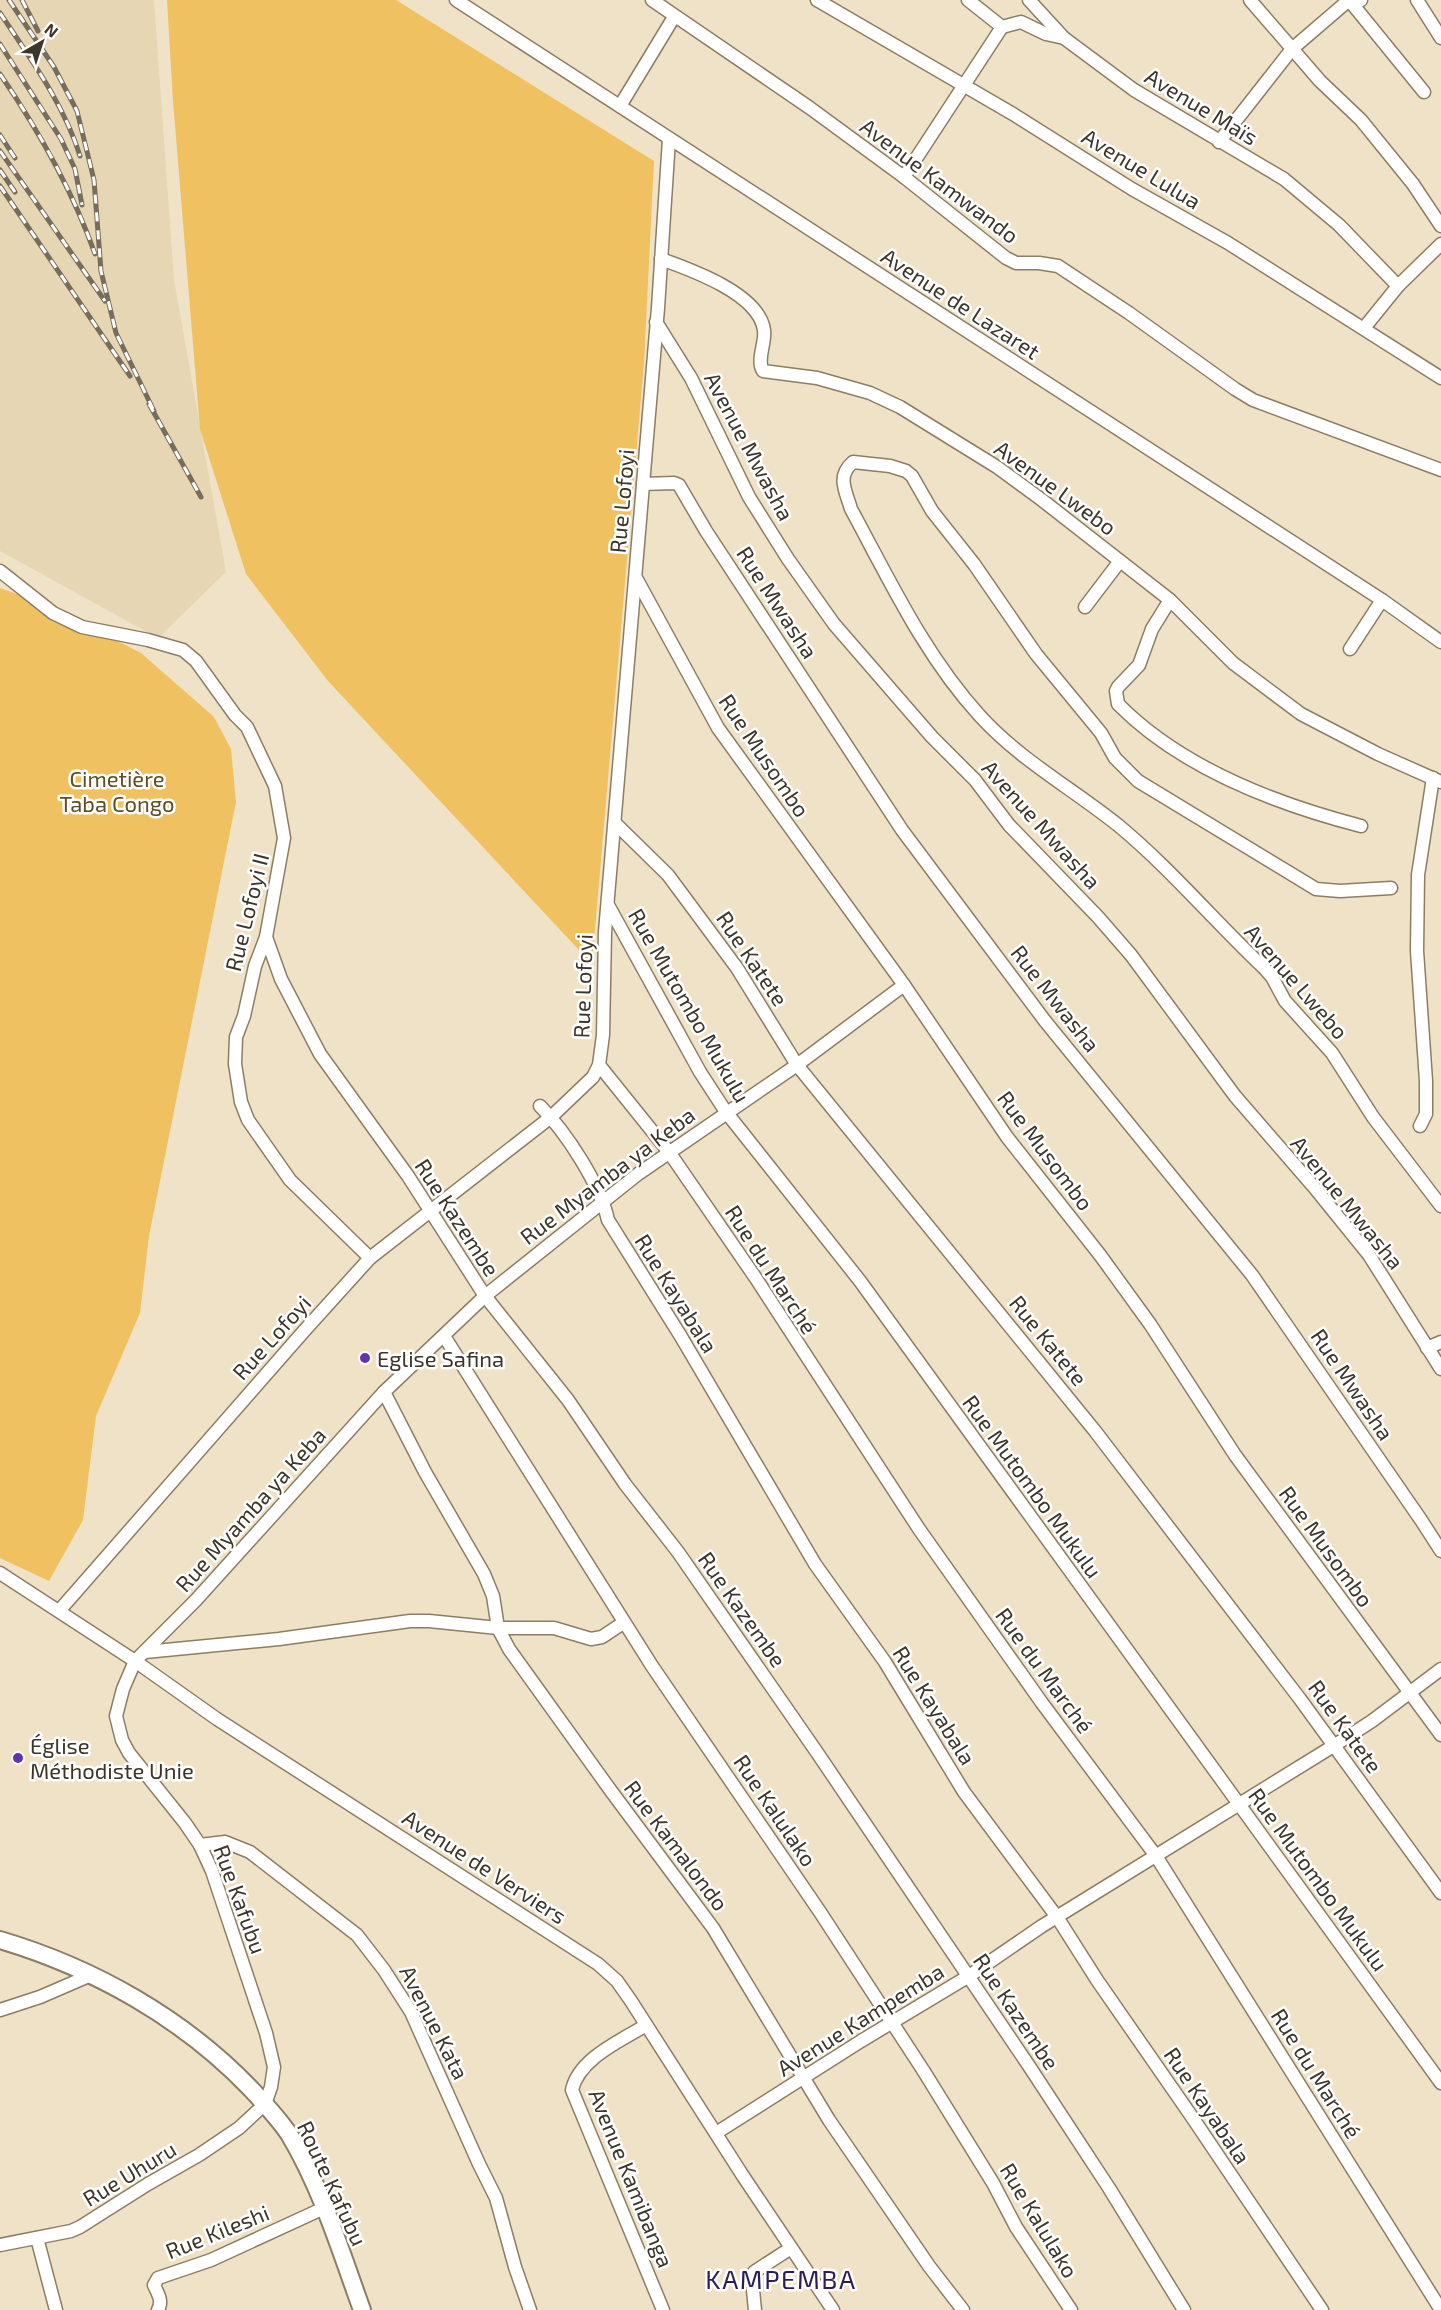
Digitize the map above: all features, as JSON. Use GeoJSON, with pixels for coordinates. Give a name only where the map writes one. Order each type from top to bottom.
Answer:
{"type":"FeatureCollection","features":[{"type":"Feature","properties":{"kind":"main road","name":"Route Kafubu"},"geometry":{"type":"LineString","coordinates":[[0,1940],[24,1947],[91,1975],[151,2008],[210,2049],[265,2104],[289,2134],[324,2208],[362,2310]]}},
{"type":"Feature","properties":{"kind":"street","name":"Avenue de Lazaret"},"geometry":{"type":"LineString","coordinates":[[456,0],[1382,600],[1441,642]]}},
{"type":"Feature","properties":{"kind":"street","name":"Avenue Kamwando"},"geometry":{"type":"LineString","coordinates":[[652,0],[674,17],[754,68],[904,177],[1006,258],[1016,263],[1058,266],[1253,400],[1441,470]]}},
{"type":"Feature","properties":{"kind":"street","name":"Avenue Lulua"},"geometry":{"type":"LineString","coordinates":[[817,0],[966,86],[1132,189],[1228,243],[1441,378]]}},
{"type":"Feature","properties":{"kind":"street"},"geometry":{"type":"LineString","coordinates":[[904,177],[966,86],[1002,27],[968,0]]}},
{"type":"Feature","properties":{"kind":"street"},"geometry":{"type":"LineString","coordinates":[[1029,0],[1064,38]]}},
{"type":"Feature","properties":{"kind":"street"},"geometry":{"type":"LineString","coordinates":[[1250,0],[1320,81],[1361,120],[1413,184],[1441,226]]}},
{"type":"Feature","properties":{"kind":"street"},"geometry":{"type":"LineString","coordinates":[[1219,142],[1292,49],[1349,0]]}},
{"type":"Feature","properties":{"kind":"street"},"geometry":{"type":"LineString","coordinates":[[1349,0],[1356,3],[1361,0]]}},
{"type":"Feature","properties":{"kind":"street"},"geometry":{"type":"LineString","coordinates":[[1349,0],[1424,92]]}},
{"type":"Feature","properties":{"kind":"street"},"geometry":{"type":"LineString","coordinates":[[1417,0],[1441,38]]}},
{"type":"Feature","properties":{"kind":"street"},"geometry":{"type":"LineString","coordinates":[[620,106],[674,17]]}},
{"type":"Feature","properties":{"kind":"street","name":"Avenue Maïs"},"geometry":{"type":"LineString","coordinates":[[1002,27],[1021,22],[1046,34],[1064,38],[1118,80],[1297,188],[1354,240],[1398,286]]}},
{"type":"Feature","properties":{"kind":"street","name":"Rue Lofoyi"},"geometry":{"type":"LineString","coordinates":[[59,1611],[370,1258],[551,1117],[587,1085],[597,1072],[605,1013],[608,904],[623,699],[644,484],[669,139]]}},
{"type":"Feature","properties":{"kind":"street"},"geometry":{"type":"LineString","coordinates":[[1364,328],[1398,286],[1438,252]]}},
{"type":"Feature","properties":{"kind":"street","name":"Avenue Lwebo"},"geometry":{"type":"LineString","coordinates":[[661,259],[688,268],[721,285],[760,315],[765,336],[760,365],[763,371],[817,378],[870,393],[900,406],[997,467],[1120,561],[1170,600],[1233,663],[1300,714],[1378,754],[1437,780]]}},
{"type":"Feature","properties":{"kind":"street","name":"Avenue Mwasha"},"geometry":{"type":"LineString","coordinates":[[656,322],[691,378],[749,497],[834,624],[932,737],[980,785],[1009,825],[1131,955],[1235,1096],[1369,1255],[1441,1369]]}},
{"type":"Feature","properties":{"kind":"street","name":"Avenue Lwebo"},"geometry":{"type":"LineString","coordinates":[[1391,888],[1340,891],[1316,888],[1138,781],[1115,758],[1101,733],[1036,654],[974,564],[932,511],[917,483],[906,471],[853,462],[847,468],[842,477],[851,509],[931,653],[974,708],[1020,752],[1121,828],[1265,969],[1285,1001],[1337,1059],[1380,1126],[1440,1203]]}},
{"type":"Feature","properties":{"kind":"street","name":"Rue Mwasha"},"geometry":{"type":"LineString","coordinates":[[644,484],[674,483],[679,485],[712,540],[902,830],[1045,1021],[1252,1275],[1441,1551]]}},
{"type":"Feature","properties":{"kind":"street"},"geometry":{"type":"LineString","coordinates":[[1085,607],[1120,561]]}},
{"type":"Feature","properties":{"kind":"street","name":"Rue Lofoyi II"},"geometry":{"type":"LineString","coordinates":[[0,572],[62,618],[82,627],[148,640],[183,650],[196,661],[236,715],[248,727],[275,786],[284,838],[266,937],[255,966],[244,1016],[236,1037],[234,1064],[243,1111],[290,1180],[370,1258]]}},
{"type":"Feature","properties":{"kind":"street","name":"Rue Musombo"},"geometry":{"type":"LineString","coordinates":[[636,577],[718,728],[904,985],[1007,1137],[1100,1255],[1150,1324],[1235,1455],[1441,1735]]}},
{"type":"Feature","properties":{"kind":"street"},"geometry":{"type":"LineString","coordinates":[[1170,600],[1152,629],[1139,665],[1118,687],[1118,704],[1164,744],[1187,758],[1255,791],[1316,814],[1361,826]]}},
{"type":"Feature","properties":{"kind":"street"},"geometry":{"type":"LineString","coordinates":[[1350,649],[1382,600]]}},
{"type":"Feature","properties":{"kind":"street"},"geometry":{"type":"LineString","coordinates":[[1420,1126],[1426,1114],[1426,1081],[1417,951],[1419,875],[1437,780]]}},
{"type":"Feature","properties":{"kind":"street","name":"Rue Katete"},"geometry":{"type":"LineString","coordinates":[[615,823],[668,875],[737,968],[797,1065],[1095,1431],[1335,1745],[1441,1893]]}},
{"type":"Feature","properties":{"kind":"street","name":"Rue Mutombo Mukulu"},"geometry":{"type":"LineString","coordinates":[[608,904],[700,1072],[726,1112],[860,1281],[1441,2083]]}},
{"type":"Feature","properties":{"kind":"street","name":"Rue Kazembe"},"geometry":{"type":"LineString","coordinates":[[266,937],[281,979],[320,1054],[432,1211],[485,1296],[568,1400],[625,1484],[678,1552],[924,1909],[1073,2133],[1184,2310]]}},
{"type":"Feature","properties":{"kind":"street","name":"Rue Myamba ya Keba"},"geometry":{"type":"LineString","coordinates":[[135,1660],[196,1600],[384,1392],[485,1296],[669,1152],[797,1065],[904,985]]}},
{"type":"Feature","properties":{"kind":"street","name":"Rue du Marché"},"geometry":{"type":"LineString","coordinates":[[599,1065],[669,1152],[755,1277],[919,1529],[1042,1703],[1156,1856],[1441,2310]]}},
{"type":"Feature","properties":{"kind":"street","name":"Rue Kayabala"},"geometry":{"type":"LineString","coordinates":[[540,1106],[551,1117],[584,1166],[604,1201],[608,1221],[680,1335],[815,1564],[885,1662],[964,1792],[1058,1917],[1096,1980],[1322,2310]]}},
{"type":"Feature","properties":{"kind":"street","name":"Rue Kalulako"},"geometry":{"type":"LineString","coordinates":[[444,1336],[623,1623],[820,1912],[1071,2310]]}},
{"type":"Feature","properties":{"kind":"street"},"geometry":{"type":"LineString","coordinates":[[1427,1348],[1441,1342]]}},
{"type":"Feature","properties":{"kind":"street","name":"Rue Kamalondo"},"geometry":{"type":"LineString","coordinates":[[384,1392],[431,1482],[484,1574],[493,1596],[498,1628],[519,1665],[718,1935],[829,2120],[929,2266],[963,2310]]}},
{"type":"Feature","properties":{"kind":"street","name":"Avenue de Verviers"},"geometry":{"type":"LineString","coordinates":[[0,1573],[135,1660],[217,1719],[598,1964],[617,1981],[833,2310]]}},
{"type":"Feature","properties":{"kind":"street"},"geometry":{"type":"LineString","coordinates":[[145,1652],[279,1639],[410,1621],[498,1628],[554,1628],[591,1639],[602,1637],[623,1623]]}},
{"type":"Feature","properties":{"kind":"street","name":"Rue Kafubu"},"geometry":{"type":"LineString","coordinates":[[135,1660],[119,1702],[116,1716],[117,1726],[129,1753],[200,1845],[212,1871],[273,2060],[273,2077],[265,2104]]}},
{"type":"Feature","properties":{"kind":"street","name":"Avenue Kampemba"},"geometry":{"type":"LineString","coordinates":[[716,2133],[969,1977],[1058,1917],[1335,1745],[1410,1694],[1441,1669]]}},
{"type":"Feature","properties":{"kind":"street","name":"Avenue Kata"},"geometry":{"type":"LineString","coordinates":[[200,1845],[225,1842],[250,1852],[357,1935],[384,1970],[411,2012],[473,2151],[493,2189],[530,2310]]}},
{"type":"Feature","properties":{"kind":"street"},"geometry":{"type":"LineString","coordinates":[[0,2010],[91,1975]]}},
{"type":"Feature","properties":{"kind":"street","name":"Avenue Kamibanga"},"geometry":{"type":"LineString","coordinates":[[646,2025],[600,2054],[580,2072],[574,2080],[572,2090],[663,2310]]}},
{"type":"Feature","properties":{"kind":"street","name":"Rue Uhuru"},"geometry":{"type":"LineString","coordinates":[[0,2245],[80,2227],[222,2141],[265,2104]]}},
{"type":"Feature","properties":{"kind":"street","name":"Rue Kileshi"},"geometry":{"type":"LineString","coordinates":[[158,2310],[161,2303],[154,2285],[158,2277],[211,2260],[324,2208]]}},
{"type":"Feature","properties":{"kind":"street"},"geometry":{"type":"LineString","coordinates":[[37,2238],[56,2310]]}},
{"type":"Feature","properties":{"kind":"street"},"geometry":{"type":"LineString","coordinates":[[755,2310],[752,2280],[754,2272],[791,2247]]}},
{"type":"Feature","properties":{"kind":"shaded area"},"geometry":{"type":"Polygon","coordinates":[[[0,0],[154,0],[174,280],[226,572],[158,638],[0,551],[0,0]]]}},
{"type":"Feature","properties":{"kind":"green space"},"geometry":{"type":"Polygon","coordinates":[[[167,0],[396,0],[654,161],[644,363],[592,964],[328,681],[246,574],[200,429],[167,0]]]}},
{"type":"Feature","properties":{"kind":"green space","name":"Cimetière Taba Congo"},"geometry":{"type":"Polygon","coordinates":[[[0,588],[42,603],[141,653],[214,717],[231,749],[236,802],[149,1236],[140,1313],[96,1416],[83,1520],[49,1581],[0,1558],[0,588]]]}},
{"type":"Feature","properties":{"kind":"railway"},"geometry":{"type":"LineString","coordinates":[[9,0],[54,67],[77,111],[94,180],[101,271],[116,333],[154,411]]}},
{"type":"Feature","properties":{"kind":"railway"},"geometry":{"type":"LineString","coordinates":[[22,0],[38,31]]}},
{"type":"Feature","properties":{"kind":"railway"},"geometry":{"type":"LineString","coordinates":[[0,13],[56,100],[80,156]]}},
{"type":"Feature","properties":{"kind":"railway"},"geometry":{"type":"LineString","coordinates":[[0,44],[61,139],[75,169],[82,205]]}},
{"type":"Feature","properties":{"kind":"railway"},"geometry":{"type":"LineString","coordinates":[[0,74],[54,161],[76,206],[95,254]]}},
{"type":"Feature","properties":{"kind":"railway"},"geometry":{"type":"LineString","coordinates":[[0,135],[15,158]]}},
{"type":"Feature","properties":{"kind":"railway"},"geometry":{"type":"LineString","coordinates":[[0,151],[105,301]]}},
{"type":"Feature","properties":{"kind":"railway"},"geometry":{"type":"LineString","coordinates":[[0,170],[15,192]]}},
{"type":"Feature","properties":{"kind":"railway"},"geometry":{"type":"LineString","coordinates":[[0,186],[130,376]]}},
{"type":"Feature","properties":{"kind":"railway"},"geometry":{"type":"LineString","coordinates":[[149,404],[201,497]]}},
{"type":"Feature","properties":{"kind":"place","name":"Eglise Safina"},"geometry":{"type":"Point","coordinates":[365,1358]}},
{"type":"Feature","properties":{"kind":"place","name":"Église Méthodiste Unie"},"geometry":{"type":"Point","coordinates":[18,1758]}},
{"type":"Feature","properties":{"kind":"district","name":"KAMPEMBA"},"geometry":{"type":"Point","coordinates":[781,2278]}}]}
